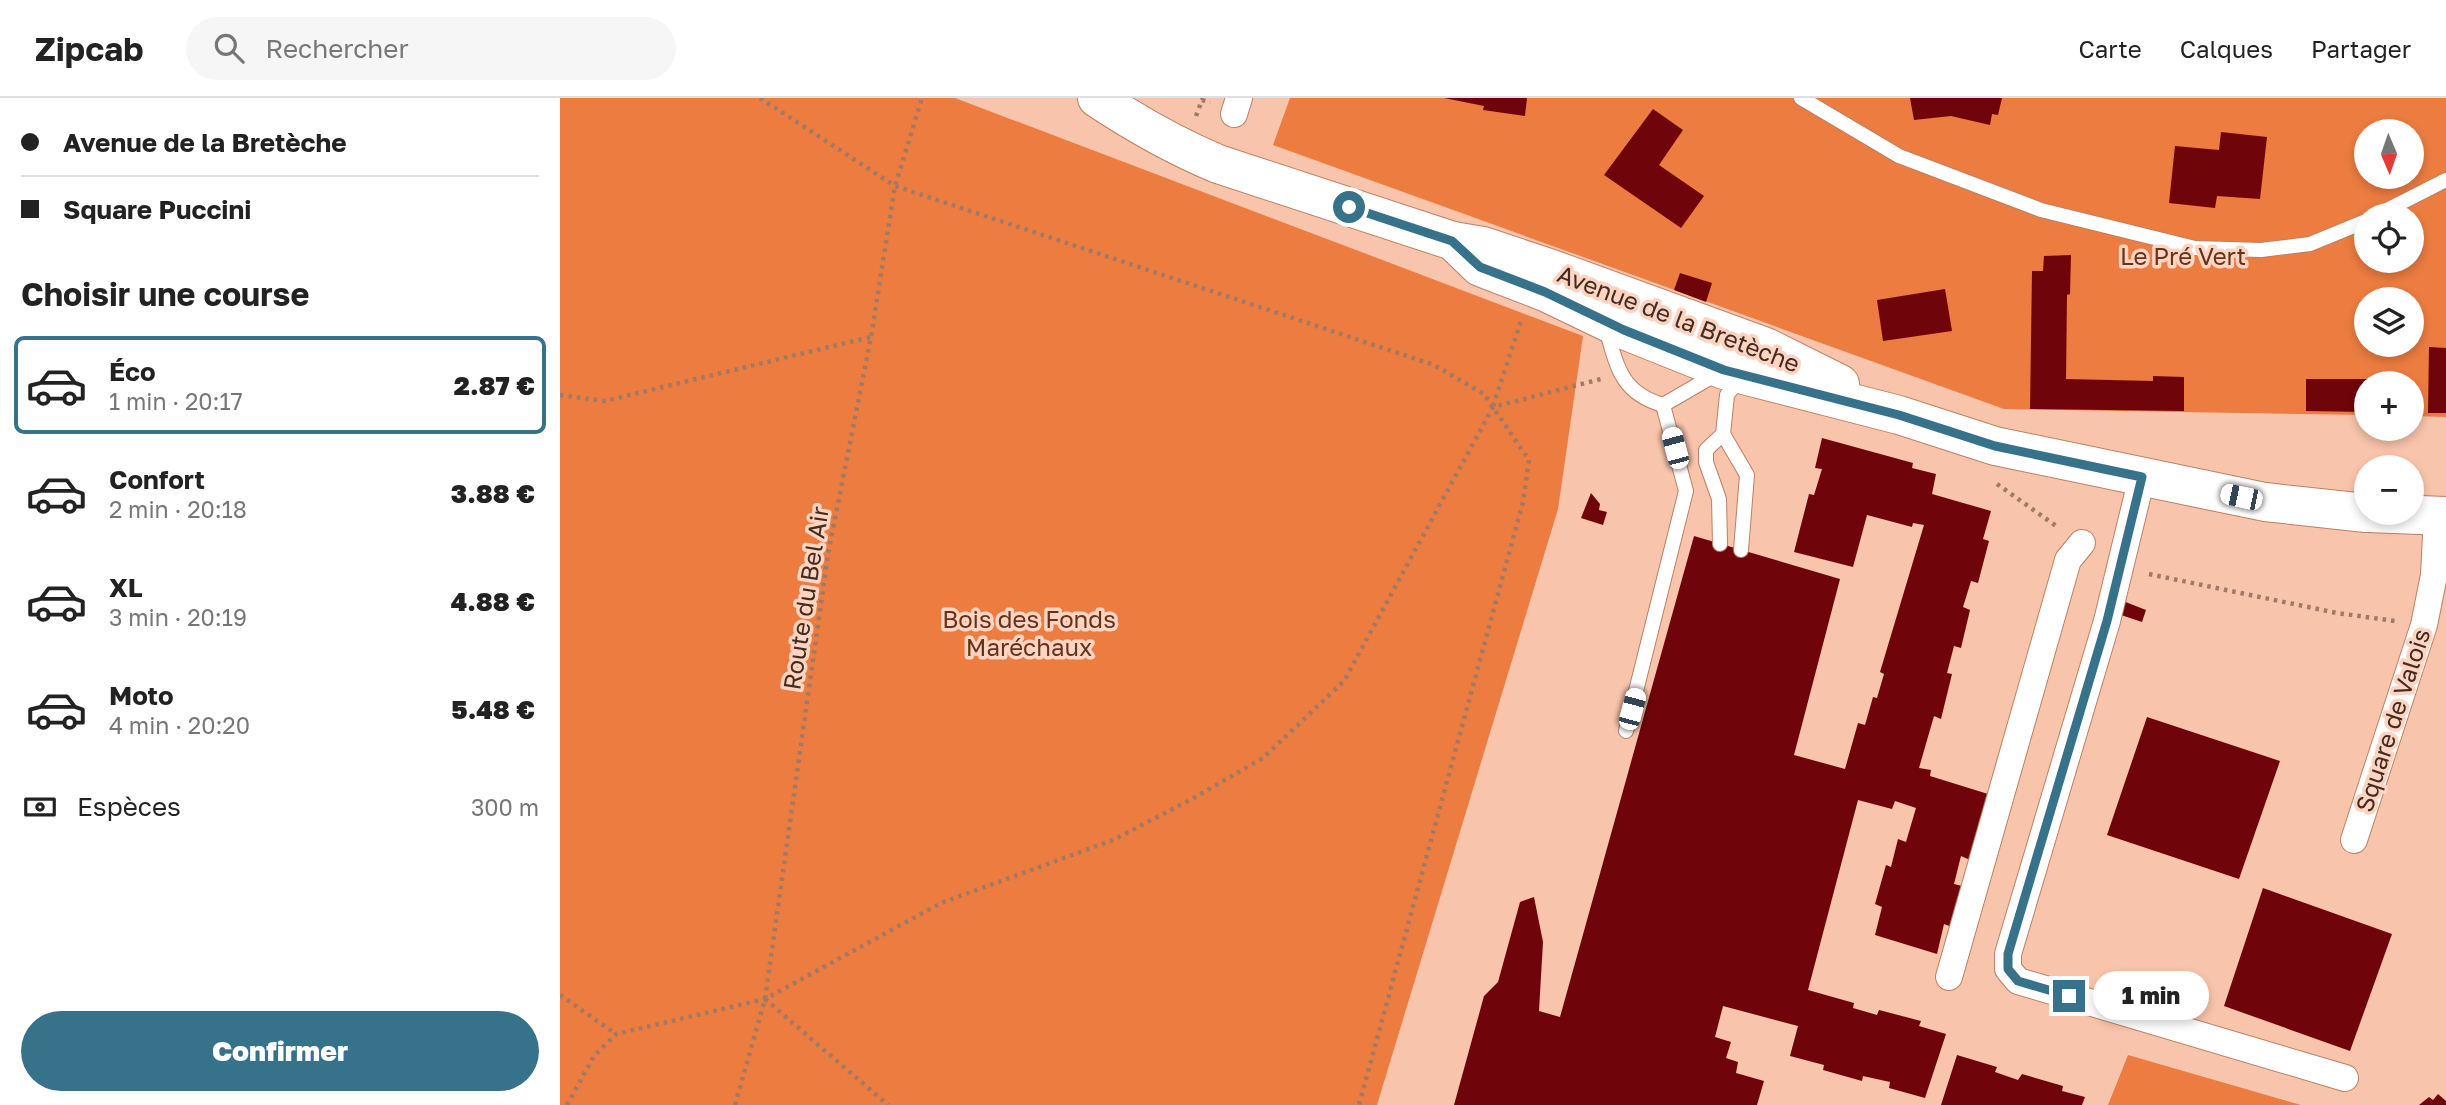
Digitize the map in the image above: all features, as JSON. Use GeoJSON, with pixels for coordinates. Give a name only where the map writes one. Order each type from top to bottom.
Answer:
{"type":"FeatureCollection","features":[{"type":"Feature","properties":{"kind":"street","name":"Avenue de la Bretèche"},"geometry":{"type":"LineString","coordinates":[[1097,98],[1171,143],[1218,164],[1452,241],[1483,246],[1552,269],[1744,364]]}},
{"type":"Feature","properties":{"kind":"street","name":"Avenue de la Bretèche"},"geometry":{"type":"LineString","coordinates":[[1452,241],[1480,267],[1604,320],[1995,446],[2265,502],[2354,512]]}},
{"type":"Feature","properties":{"kind":"street"},"geometry":{"type":"LineString","coordinates":[[2142,477],[2107,621],[2008,954],[2008,969],[2018,981],[2345,1078]]}},
{"type":"Feature","properties":{"kind":"street","name":"Square de Valois"},"geometry":{"type":"LineString","coordinates":[[2354,840],[2424,625],[2434,575],[2441,516]]}},
{"type":"Feature","properties":{"kind":"street"},"geometry":{"type":"LineString","coordinates":[[1949,977],[2068,560],[2082,543]]}},
{"type":"Feature","properties":{"kind":"lane"},"geometry":{"type":"LineString","coordinates":[[1801,98],[1899,156],[2028,205],[2195,248],[2261,250],[2310,244],[2354,226]]}},
{"type":"Feature","properties":{"kind":"lane"},"geometry":{"type":"LineString","coordinates":[[2401,203],[2446,180]]}},
{"type":"Feature","properties":{"kind":"lane"},"geometry":{"type":"LineString","coordinates":[[1604,320],[1619,374],[1642,399],[1663,405],[1744,364]]}},
{"type":"Feature","properties":{"kind":"lane"},"geometry":{"type":"LineString","coordinates":[[1741,550],[1747,475],[1723,434],[1727,395],[1744,364]]}},
{"type":"Feature","properties":{"kind":"lane"},"geometry":{"type":"LineString","coordinates":[[1626,731],[1686,491],[1663,405]]}},
{"type":"Feature","properties":{"kind":"lane"},"geometry":{"type":"LineString","coordinates":[[1720,544],[1719,499],[1706,462],[1706,450],[1723,434]]}},
{"type":"Feature","properties":{"kind":"path"},"geometry":{"type":"LineString","coordinates":[[760,98],[895,187],[1434,365],[1484,394],[1529,460],[1522,502],[1359,1105]]}},
{"type":"Feature","properties":{"kind":"path","name":"Route du Bel Air"},"geometry":{"type":"LineString","coordinates":[[734,1105],[765,999],[828,554],[871,337],[895,187],[922,98]]}},
{"type":"Feature","properties":{"kind":"path"},"geometry":{"type":"LineString","coordinates":[[567,1105],[594,1056],[616,1034],[765,999],[941,903],[1113,840],[1263,758],[1344,681],[1493,407],[1533,288]]}},
{"type":"Feature","properties":{"kind":"path"},"geometry":{"type":"LineString","coordinates":[[560,395],[605,401],[871,337]]}},
{"type":"Feature","properties":{"kind":"path"},"geometry":{"type":"LineString","coordinates":[[1493,407],[1619,374]]}},
{"type":"Feature","properties":{"kind":"path"},"geometry":{"type":"LineString","coordinates":[[560,995],[616,1034]]}},
{"type":"Feature","properties":{"kind":"path"},"geometry":{"type":"LineString","coordinates":[[765,999],[888,1105]]}},
{"type":"Feature","properties":{"kind":"green space","name":"Bois des Fonds Maréchaux"},"geometry":{"type":"Polygon","coordinates":[[[560,98],[955,98],[1583,336],[1558,509],[1377,1105],[560,1105],[560,98]]]}},
{"type":"Feature","properties":{"kind":"green space","name":"Le Pré Vert"},"geometry":{"type":"Polygon","coordinates":[[[1290,98],[2446,98],[2446,417],[2424,416],[2424,371],[2354,371],[2354,415],[2004,409],[1273,145],[1290,98]]]}},
{"type":"Feature","properties":{"kind":"green space"},"geometry":{"type":"Polygon","coordinates":[[[2128,1055],[2301,1105],[2108,1105],[2128,1055]]]}},
{"type":"Feature","properties":{"kind":"building"},"geometry":{"type":"Polygon","coordinates":[[[1444,98],[1527,98],[1525,116],[1483,110],[1484,106],[1444,98]]]}},
{"type":"Feature","properties":{"kind":"building"},"geometry":{"type":"Polygon","coordinates":[[[1910,98],[2002,98],[1998,115],[1992,114],[1990,125],[1951,116],[1914,120],[1910,98]]]}},
{"type":"Feature","properties":{"kind":"building"},"geometry":{"type":"Polygon","coordinates":[[[1653,109],[1683,130],[1659,165],[1704,196],[1681,228],[1604,175],[1653,109]]]}},
{"type":"Feature","properties":{"kind":"building"},"geometry":{"type":"Polygon","coordinates":[[[2221,132],[2267,137],[2260,199],[2217,196],[2215,208],[2169,203],[2175,146],[2219,150],[2221,132]]]}},
{"type":"Feature","properties":{"kind":"building"},"geometry":{"type":"Polygon","coordinates":[[[2071,255],[2070,294],[2067,295],[2066,379],[2153,381],[2153,376],[2184,377],[2184,411],[2030,409],[2032,271],[2043,271],[2044,256],[2071,255]]]}},
{"type":"Feature","properties":{"kind":"building"},"geometry":{"type":"Polygon","coordinates":[[[1680,273],[1712,283],[1706,302],[1674,290],[1680,273]]]}},
{"type":"Feature","properties":{"kind":"building"},"geometry":{"type":"Polygon","coordinates":[[[1945,289],[1952,331],[1883,341],[1877,300],[1945,289]]]}},
{"type":"Feature","properties":{"kind":"building"},"geometry":{"type":"Polygon","coordinates":[[[2429,347],[2446,348],[2446,413],[2428,413],[2429,347]]]}},
{"type":"Feature","properties":{"kind":"building"},"geometry":{"type":"Polygon","coordinates":[[[2306,379],[2354,379],[2354,412],[2306,411],[2306,379]]]}},
{"type":"Feature","properties":{"kind":"building"},"geometry":{"type":"Polygon","coordinates":[[[1822,438],[1913,463],[1912,468],[1936,474],[1932,494],[1991,511],[1983,539],[1989,541],[1978,583],[1971,581],[1963,607],[1970,610],[1961,648],[1954,646],[1947,673],[1952,674],[1941,719],[1934,716],[1919,768],[1931,770],[1930,776],[1988,794],[1970,860],[1961,856],[1954,884],[1962,886],[1952,927],[1944,924],[1937,954],[1875,935],[1882,907],[1875,904],[1886,865],[1891,867],[1898,839],[1906,842],[1916,808],[1895,801],[1892,809],[1858,800],[1808,990],[1854,1003],[1853,1008],[1877,1015],[1879,1010],[1921,1021],[1919,1026],[1946,1034],[1925,1098],[1889,1088],[1890,1082],[1863,1076],[1862,1081],[1823,1070],[1824,1065],[1790,1056],[1798,1026],[1723,1006],[1715,1037],[1731,1042],[1726,1058],[1738,1062],[1736,1073],[1764,1081],[1757,1105],[1454,1105],[1484,996],[1498,982],[1520,902],[1534,897],[1543,942],[1539,1011],[1560,1017],[1694,536],[1840,579],[1794,755],[1845,769],[1858,723],[1865,725],[1873,697],[1877,698],[1884,674],[1880,672],[1924,525],[1913,523],[1912,527],[1867,515],[1853,567],[1794,552],[1809,494],[1814,495],[1822,469],[1815,468],[1822,438]]]}},
{"type":"Feature","properties":{"kind":"building"},"geometry":{"type":"Polygon","coordinates":[[[1591,493],[1600,504],[1599,510],[1607,512],[1603,525],[1581,518],[1591,493]]]}},
{"type":"Feature","properties":{"kind":"building"},"geometry":{"type":"Polygon","coordinates":[[[2123,601],[2146,610],[2142,622],[2118,614],[2123,601]]]}},
{"type":"Feature","properties":{"kind":"building"},"geometry":{"type":"Polygon","coordinates":[[[2147,717],[2280,761],[2239,879],[2107,835],[2147,717]]]}},
{"type":"Feature","properties":{"kind":"building"},"geometry":{"type":"Polygon","coordinates":[[[2263,888],[2392,934],[2350,1051],[2224,1006],[2263,888]]]}},
{"type":"Feature","properties":{"kind":"building"},"geometry":{"type":"Polygon","coordinates":[[[1957,1055],[1997,1067],[1995,1072],[2018,1080],[2022,1074],[2063,1086],[2062,1091],[2085,1097],[2082,1105],[1941,1105],[1957,1055]]]}},
{"type":"Feature","properties":{"kind":"building"},"geometry":{"type":"Polygon","coordinates":[[[2438,1094],[2446,1101],[2446,1105],[2419,1105],[2429,1097],[2433,1100],[2438,1094]]]}},
{"type":"Feature","properties":{"kind":"route"},"geometry":{"type":"LineString","coordinates":[[1349,207],[1452,241],[1480,267],[1545,292],[1624,330],[1724,370],[1899,415],[1995,446],[2142,477],[2107,621],[2008,954],[2008,969],[2018,981],[2069,996]]}}]}
